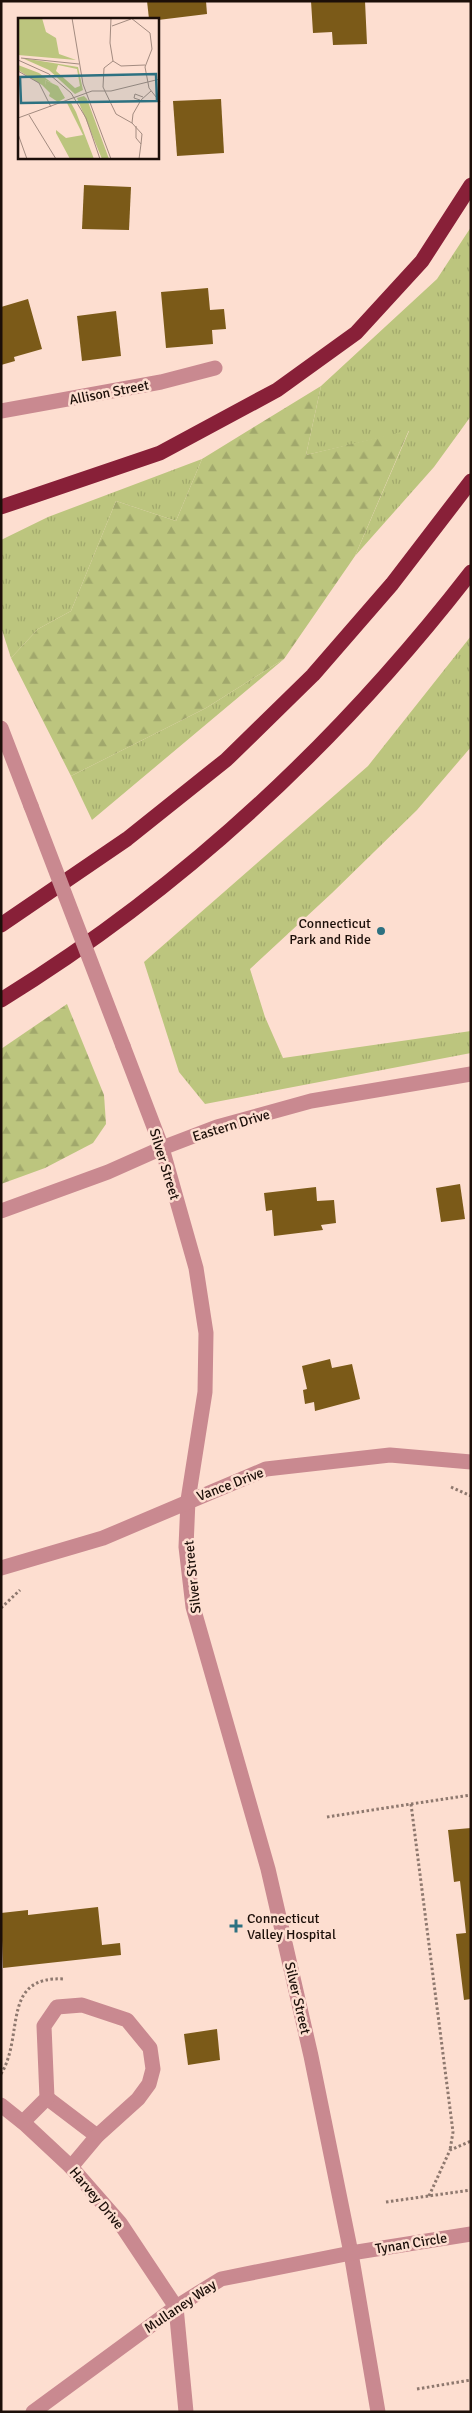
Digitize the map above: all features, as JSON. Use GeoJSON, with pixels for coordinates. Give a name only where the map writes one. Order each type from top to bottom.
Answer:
{"type":"FeatureCollection","features":[{"type":"Feature","properties":{"kind":"highway"},"geometry":{"type":"LineString","coordinates":[[1,507],[160,453],[278,390],[356,333],[422,261],[471,186]]}},
{"type":"Feature","properties":{"kind":"highway"},"geometry":{"type":"LineString","coordinates":[[1,925],[128,839],[226,760],[313,675],[392,584],[471,481]]}},
{"type":"Feature","properties":{"kind":"highway"},"geometry":{"type":"LineString","coordinates":[[1,1000],[58,965],[163,888],[260,804],[352,713],[437,615],[471,572]]}},
{"type":"Feature","properties":{"kind":"street","name":"Allison Street"},"geometry":{"type":"LineString","coordinates":[[1,411],[160,382],[215,368]]}},
{"type":"Feature","properties":{"kind":"street","name":"Silver Street"},"geometry":{"type":"LineString","coordinates":[[1,728],[162,1148],[196,1268],[206,1333],[205,1392],[188,1500],[186,1547],[193,1607],[268,1869],[311,2056],[351,2253],[378,2412]]}},
{"type":"Feature","properties":{"kind":"street","name":"Eastern Drive"},"geometry":{"type":"LineString","coordinates":[[1,1210],[108,1172],[162,1148],[217,1127],[311,1101],[371,1089],[471,1074]]}},
{"type":"Feature","properties":{"kind":"street","name":"Vance Drive"},"geometry":{"type":"LineString","coordinates":[[1,1568],[103,1538],[188,1500],[266,1469],[390,1455],[471,1462]]}},
{"type":"Feature","properties":{"kind":"street"},"geometry":{"type":"LineString","coordinates":[[23,2122],[47,2098],[44,2026],[58,2007],[82,2005],[128,2020],[150,2048],[153,2069],[149,2084],[138,2099],[97,2136],[71,2167]]}},
{"type":"Feature","properties":{"kind":"street"},"geometry":{"type":"LineString","coordinates":[[47,2098],[97,2136]]}},
{"type":"Feature","properties":{"kind":"street","name":"Harvey Drive"},"geometry":{"type":"LineString","coordinates":[[1,2105],[23,2122],[71,2167],[120,2223],[176,2307]]}},
{"type":"Feature","properties":{"kind":"street","name":"Tynan Circle"},"geometry":{"type":"LineString","coordinates":[[351,2253],[471,2234]]}},
{"type":"Feature","properties":{"kind":"street","name":"Mullaney Way"},"geometry":{"type":"LineString","coordinates":[[33,2412],[176,2307],[220,2280],[351,2253]]}},
{"type":"Feature","properties":{"kind":"street"},"geometry":{"type":"LineString","coordinates":[[176,2307],[186,2412]]}},
{"type":"Feature","properties":{"kind":"path"},"geometry":{"type":"LineString","coordinates":[[327,1817],[471,1795]]}},
{"type":"Feature","properties":{"kind":"path"},"geometry":{"type":"LineString","coordinates":[[411,1804],[453,2132],[450,2150],[429,2196]]}},
{"type":"Feature","properties":{"kind":"path"},"geometry":{"type":"LineString","coordinates":[[450,2150],[471,2140]]}},
{"type":"Feature","properties":{"kind":"path"},"geometry":{"type":"LineString","coordinates":[[386,2202],[471,2190]]}},
{"type":"Feature","properties":{"kind":"path"},"geometry":{"type":"LineString","coordinates":[[417,2389],[471,2380]]}},
{"type":"Feature","properties":{"kind":"green space"},"geometry":{"type":"Polygon","coordinates":[[[471,227],[471,416],[434,467],[355,556],[409,431],[306,455],[321,386],[437,279],[471,227]]]}},
{"type":"Feature","properties":{"kind":"green space"},"geometry":{"type":"Polygon","coordinates":[[[321,386],[306,455],[409,430],[355,556],[284,659],[206,708],[71,776],[11,658],[38,629],[71,611],[116,501],[176,521],[202,459],[321,386]]]}},
{"type":"Feature","properties":{"kind":"green space"},"geometry":{"type":"Polygon","coordinates":[[[202,459],[176,521],[116,501],[71,611],[38,629],[11,658],[1,627],[1,540],[48,517],[202,459]]]}},
{"type":"Feature","properties":{"kind":"green space"},"geometry":{"type":"Polygon","coordinates":[[[471,636],[471,747],[417,810],[332,893],[250,969],[265,1017],[283,1058],[471,1031],[471,1053],[205,1104],[179,1072],[144,962],[368,766],[471,636]]]}},
{"type":"Feature","properties":{"kind":"green space"},"geometry":{"type":"Polygon","coordinates":[[[284,659],[92,820],[71,776],[206,708],[284,659]]]}},
{"type":"Feature","properties":{"kind":"green space"},"geometry":{"type":"Polygon","coordinates":[[[67,1004],[104,1095],[106,1124],[93,1143],[45,1168],[1,1184],[1,1049],[67,1004]]]}},
{"type":"Feature","properties":{"kind":"building"},"geometry":{"type":"Polygon","coordinates":[[[147,1],[206,1],[207,14],[159,20],[159,18],[149,18],[147,1]]]}},
{"type":"Feature","properties":{"kind":"building"},"geometry":{"type":"Polygon","coordinates":[[[311,1],[365,1],[367,44],[333,45],[332,32],[313,33],[311,1]]]}},
{"type":"Feature","properties":{"kind":"building"},"geometry":{"type":"Polygon","coordinates":[[[221,99],[224,153],[177,156],[173,101],[221,99]]]}},
{"type":"Feature","properties":{"kind":"building"},"geometry":{"type":"Polygon","coordinates":[[[84,185],[131,187],[129,230],[82,229],[84,185]]]}},
{"type":"Feature","properties":{"kind":"building"},"geometry":{"type":"Polygon","coordinates":[[[208,288],[210,310],[224,309],[226,329],[212,330],[213,344],[166,348],[161,292],[208,288]]]}},
{"type":"Feature","properties":{"kind":"building"},"geometry":{"type":"Polygon","coordinates":[[[28,299],[42,349],[14,357],[15,361],[1,365],[1,307],[28,299]]]}},
{"type":"Feature","properties":{"kind":"building"},"geometry":{"type":"Polygon","coordinates":[[[116,311],[121,356],[82,361],[77,316],[116,311]]]}},
{"type":"Feature","properties":{"kind":"building"},"geometry":{"type":"Polygon","coordinates":[[[460,1184],[465,1219],[441,1222],[436,1188],[460,1184]]]}},
{"type":"Feature","properties":{"kind":"building"},"geometry":{"type":"Polygon","coordinates":[[[316,1187],[317,1201],[334,1200],[336,1223],[321,1225],[323,1230],[274,1236],[272,1210],[266,1211],[264,1193],[316,1187]]]}},
{"type":"Feature","properties":{"kind":"building"},"geometry":{"type":"Polygon","coordinates":[[[330,1359],[332,1368],[352,1364],[360,1399],[315,1411],[314,1402],[305,1404],[303,1390],[307,1389],[302,1366],[330,1359]]]}},
{"type":"Feature","properties":{"kind":"building"},"geometry":{"type":"Polygon","coordinates":[[[471,1828],[471,1999],[464,2000],[456,1934],[466,1933],[460,1881],[454,1882],[448,1830],[471,1828]]]}},
{"type":"Feature","properties":{"kind":"building"},"geometry":{"type":"Polygon","coordinates":[[[98,1907],[102,1945],[120,1943],[121,1955],[3,1968],[1,1913],[28,1910],[28,1915],[98,1907]]]}},
{"type":"Feature","properties":{"kind":"building"},"geometry":{"type":"Polygon","coordinates":[[[217,2029],[220,2060],[188,2065],[184,2034],[217,2029]]]}},
{"type":"Feature","properties":{"kind":"place","name":"Connecticut Park and Ride"},"geometry":{"type":"Point","coordinates":[381,931]}},
{"type":"Feature","properties":{"kind":"place","name":"Connecticut Valley Hospital"},"geometry":{"type":"Point","coordinates":[236,1926]}}]}
